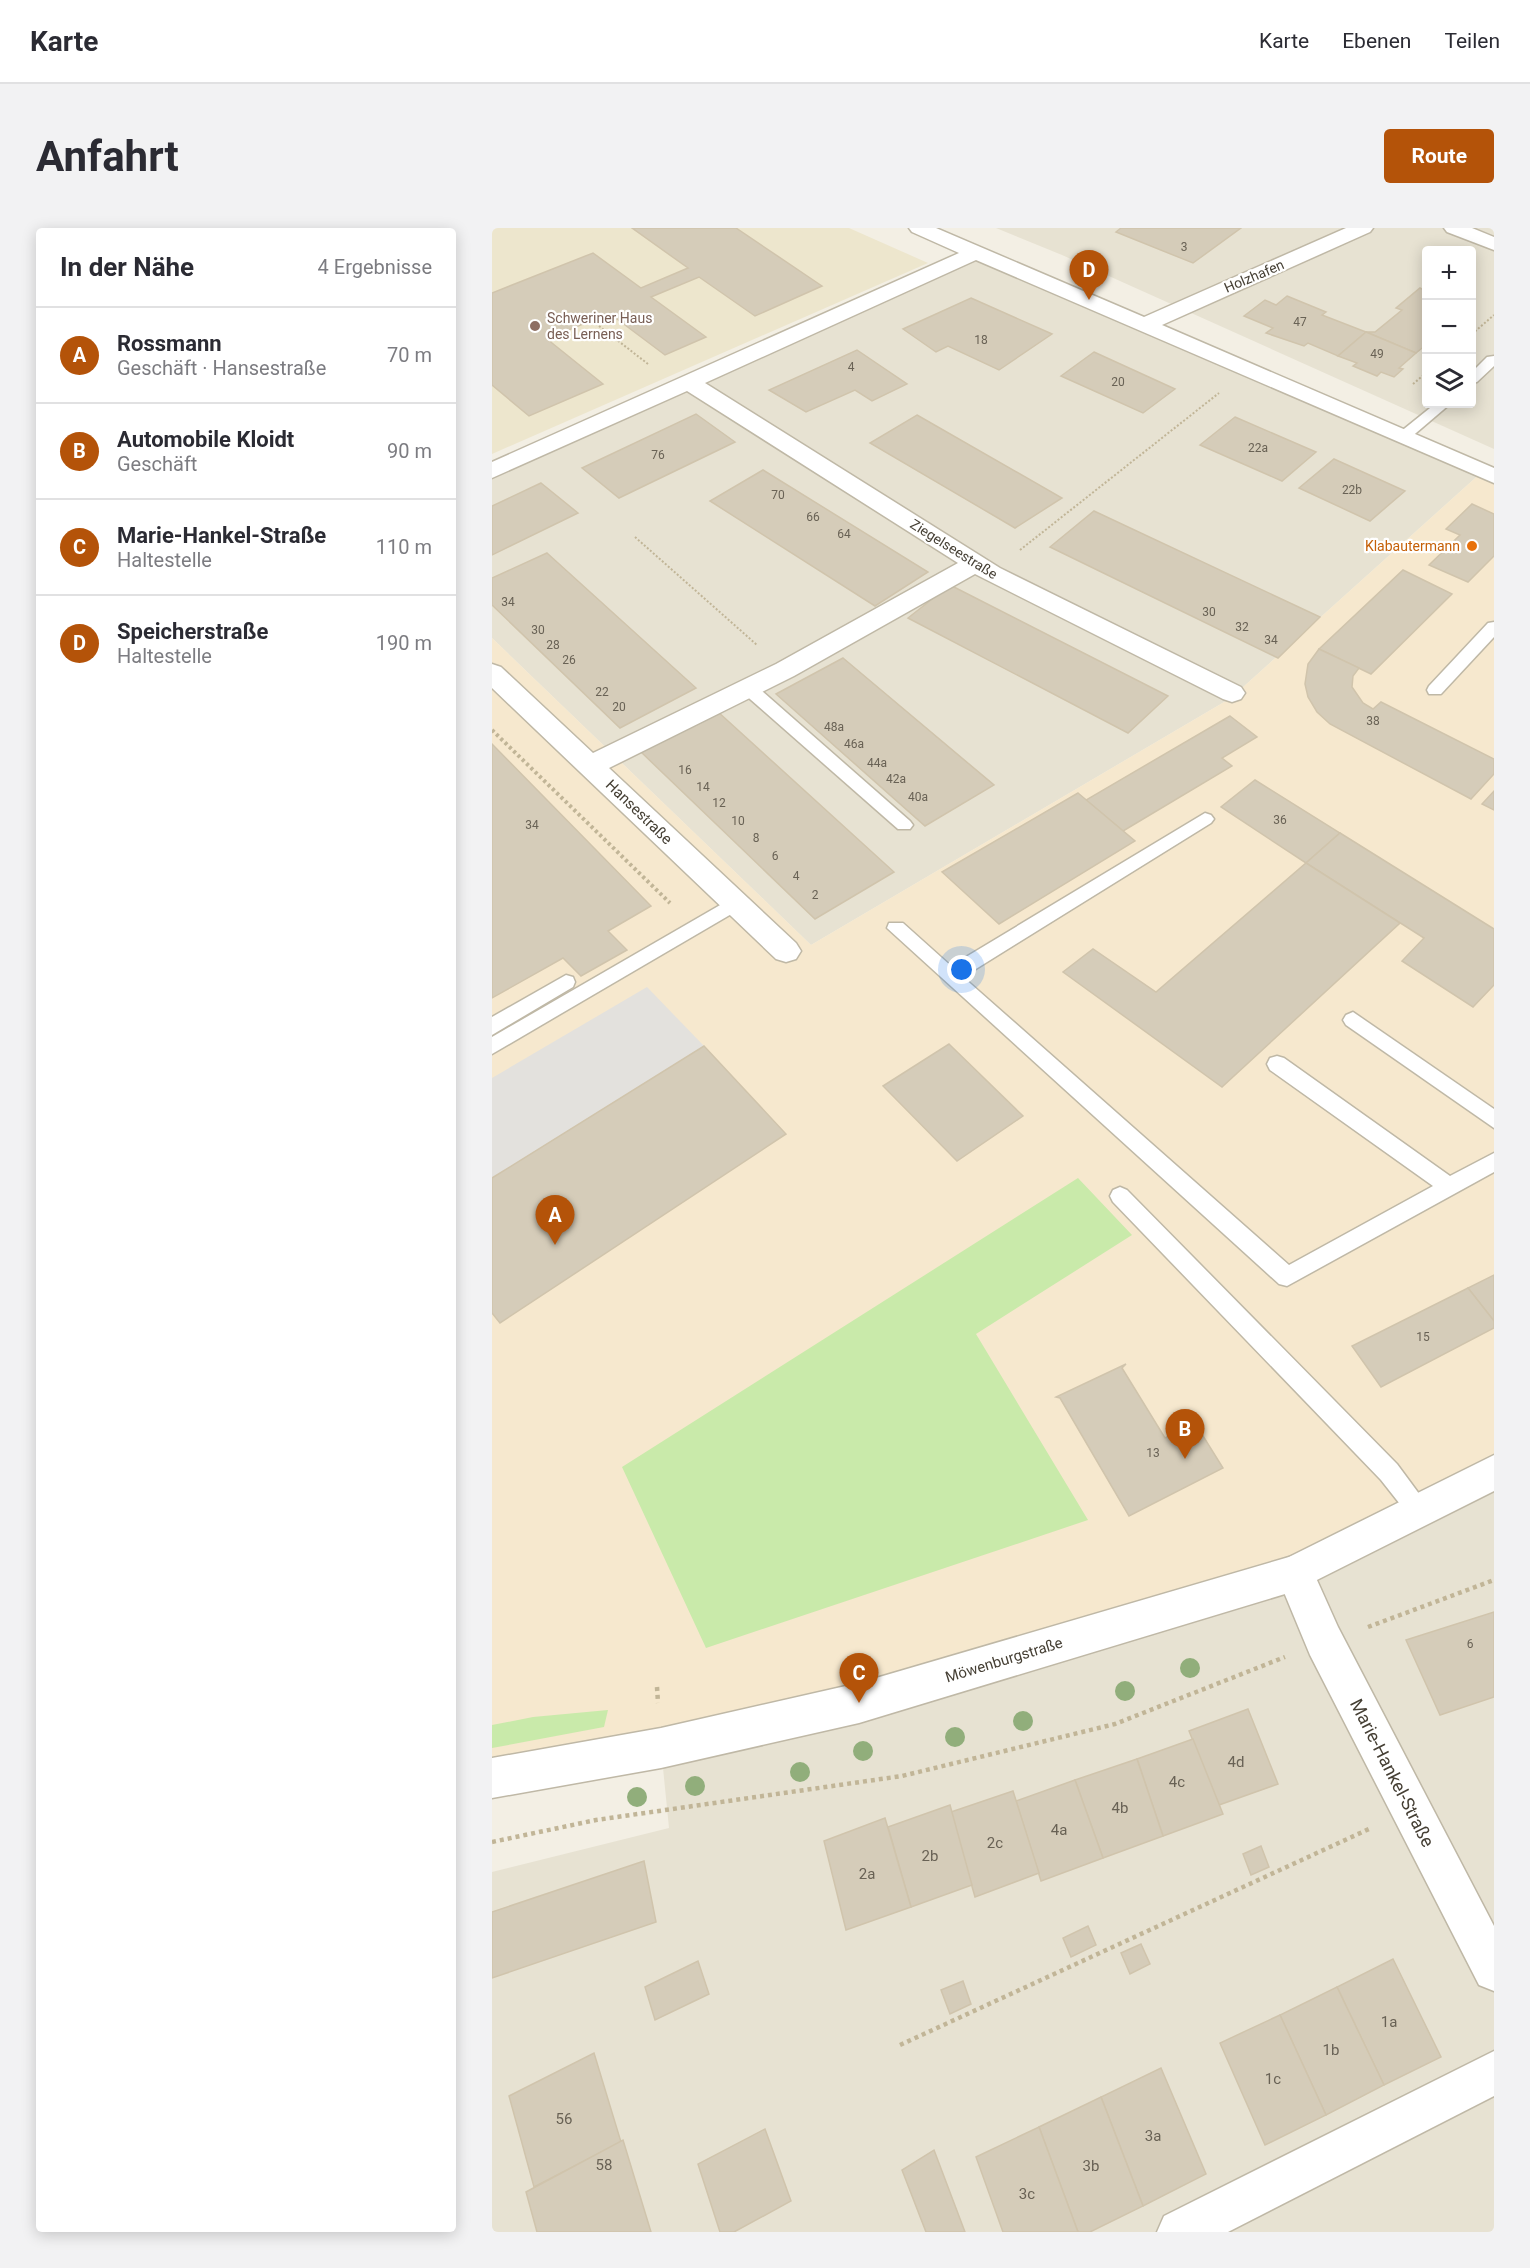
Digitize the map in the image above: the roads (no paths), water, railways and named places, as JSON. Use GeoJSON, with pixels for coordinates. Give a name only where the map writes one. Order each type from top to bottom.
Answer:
{"type":"FeatureCollection","features":[{"type":"Feature","properties":{"kind":"street"},"geometry":{"type":"LineString","coordinates":[[919,228],[1494,476]]}},
{"type":"Feature","properties":{"kind":"street","name":"Holzhafen"},"geometry":{"type":"LineString","coordinates":[[1145,325],[1363,228]]}},
{"type":"Feature","properties":{"kind":"street"},"geometry":{"type":"LineString","coordinates":[[1454,228],[1494,244]]}},
{"type":"Feature","properties":{"kind":"street"},"geometry":{"type":"LineString","coordinates":[[492,471],[975,253]]}},
{"type":"Feature","properties":{"kind":"street","name":"Ziegelseestraße"},"geometry":{"type":"LineString","coordinates":[[682,384],[984,568],[1232,693]]}},
{"type":"Feature","properties":{"kind":"street"},"geometry":{"type":"LineString","coordinates":[[590,766],[984,568]]}},
{"type":"Feature","properties":{"kind":"street","name":"Hansestraße"},"geometry":{"type":"LineString","coordinates":[[492,673],[786,951]]}},
{"type":"Feature","properties":{"kind":"street","name":"Möwenburgstraße"},"geometry":{"type":"LineString","coordinates":[[492,1778],[662,1748],[859,1703],[1294,1573],[1494,1472]]}},
{"type":"Feature","properties":{"kind":"street","name":"Marie-Hankel-Straße"},"geometry":{"type":"LineString","coordinates":[[1294,1573],[1324,1641],[1494,1970]]}},
{"type":"Feature","properties":{"kind":"street"},"geometry":{"type":"LineString","coordinates":[[1180,2232],[1494,2073]]}},
{"type":"Feature","properties":{"kind":"lane"},"geometry":{"type":"LineString","coordinates":[[1476,375],[1492,360]]}},
{"type":"Feature","properties":{"kind":"lane"},"geometry":{"type":"LineString","coordinates":[[1404,436],[1438,408]]}},
{"type":"Feature","properties":{"kind":"lane"},"geometry":{"type":"LineString","coordinates":[[1435,690],[1494,627]]}},
{"type":"Feature","properties":{"kind":"lane"},"geometry":{"type":"LineString","coordinates":[[748,688],[904,825]]}},
{"type":"Feature","properties":{"kind":"lane"},"geometry":{"type":"LineString","coordinates":[[950,976],[1205,819]]}},
{"type":"Feature","properties":{"kind":"lane"},"geometry":{"type":"LineString","coordinates":[[492,1046],[734,904]]}},
{"type":"Feature","properties":{"kind":"lane"},"geometry":{"type":"LineString","coordinates":[[897,928],[1287,1277],[1494,1162]]}},
{"type":"Feature","properties":{"kind":"lane"},"geometry":{"type":"LineString","coordinates":[[492,1027],[566,982]]}},
{"type":"Feature","properties":{"kind":"lane"},"geometry":{"type":"LineString","coordinates":[[1353,1020],[1494,1120]]}},
{"type":"Feature","properties":{"kind":"lane"},"geometry":{"type":"LineString","coordinates":[[1276,1064],[1450,1187]]}},
{"type":"Feature","properties":{"kind":"lane"},"geometry":{"type":"LineString","coordinates":[[1120,1196],[1389,1472],[1419,1510]]}},
{"type":"Feature","properties":{"kind":"place","name":"Speicherstraße"},"geometry":{"type":"Point","coordinates":[1089,300]}},
{"type":"Feature","properties":{"kind":"place","name":"Schweriner Haus des Lernens"},"geometry":{"type":"Point","coordinates":[535,326]}},
{"type":"Feature","properties":{"kind":"place","name":"Klabautermann"},"geometry":{"type":"Point","coordinates":[1472,546]}},
{"type":"Feature","properties":{"kind":"place","name":"Rossmann"},"geometry":{"type":"Point","coordinates":[555,1245]}},
{"type":"Feature","properties":{"kind":"place","name":"Automobile Kloidt"},"geometry":{"type":"Point","coordinates":[1185,1459]}},
{"type":"Feature","properties":{"kind":"place","name":"Marie-Hankel-Straße"},"geometry":{"type":"Point","coordinates":[859,1703]}}]}
